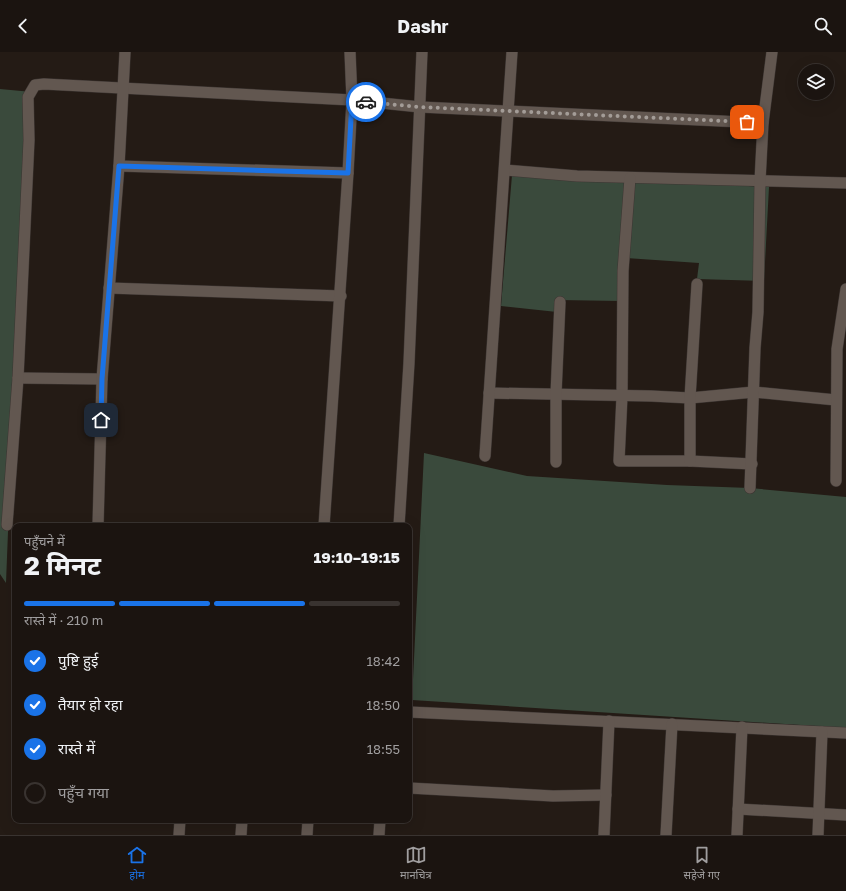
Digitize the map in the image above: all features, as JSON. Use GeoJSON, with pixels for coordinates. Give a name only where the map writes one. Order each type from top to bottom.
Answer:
{"type":"FeatureCollection","features":[{"type":"Feature","properties":{"kind":"street"},"geometry":{"type":"LineString","coordinates":[[98,523],[102,379],[119,166],[125,52]]}},
{"type":"Feature","properties":{"kind":"street"},"geometry":{"type":"LineString","coordinates":[[324,523],[341,296],[352,100],[350,52]]}},
{"type":"Feature","properties":{"kind":"street"},"geometry":{"type":"LineString","coordinates":[[399,523],[409,363],[422,52]]}},
{"type":"Feature","properties":{"kind":"street"},"geometry":{"type":"LineString","coordinates":[[485,456],[506,170],[512,52]]}},
{"type":"Feature","properties":{"kind":"street"},"geometry":{"type":"LineString","coordinates":[[750,488],[755,348],[758,312],[760,181],[763,123],[772,52]]}},
{"type":"Feature","properties":{"kind":"street"},"geometry":{"type":"LineString","coordinates":[[7,525],[18,378],[30,140],[28,97],[35,85],[44,84],[352,100],[420,107],[763,123]]}},
{"type":"Feature","properties":{"kind":"street"},"geometry":{"type":"LineString","coordinates":[[119,166],[348,173]]}},
{"type":"Feature","properties":{"kind":"street"},"geometry":{"type":"LineString","coordinates":[[506,170],[576,176],[846,183]]}},
{"type":"Feature","properties":{"kind":"street"},"geometry":{"type":"LineString","coordinates":[[630,178],[623,271],[622,396],[619,461],[690,461],[752,464]]}},
{"type":"Feature","properties":{"kind":"street"},"geometry":{"type":"LineString","coordinates":[[690,461],[690,398],[697,284]]}},
{"type":"Feature","properties":{"kind":"street"},"geometry":{"type":"LineString","coordinates":[[109,288],[341,296]]}},
{"type":"Feature","properties":{"kind":"street"},"geometry":{"type":"LineString","coordinates":[[836,481],[837,349],[846,289]]}},
{"type":"Feature","properties":{"kind":"street"},"geometry":{"type":"LineString","coordinates":[[556,462],[556,394],[560,302]]}},
{"type":"Feature","properties":{"kind":"street"},"geometry":{"type":"LineString","coordinates":[[18,378],[102,379]]}},
{"type":"Feature","properties":{"kind":"street"},"geometry":{"type":"LineString","coordinates":[[489,393],[690,398],[754,392],[836,400]]}},
{"type":"Feature","properties":{"kind":"street"},"geometry":{"type":"LineString","coordinates":[[412,712],[846,733]]}},
{"type":"Feature","properties":{"kind":"street"},"geometry":{"type":"LineString","coordinates":[[604,835],[609,721]]}},
{"type":"Feature","properties":{"kind":"street"},"geometry":{"type":"LineString","coordinates":[[666,835],[672,724]]}},
{"type":"Feature","properties":{"kind":"street"},"geometry":{"type":"LineString","coordinates":[[737,835],[742,728]]}},
{"type":"Feature","properties":{"kind":"street"},"geometry":{"type":"LineString","coordinates":[[818,835],[822,732]]}},
{"type":"Feature","properties":{"kind":"street"},"geometry":{"type":"LineString","coordinates":[[412,788],[553,796],[606,795]]}},
{"type":"Feature","properties":{"kind":"street"},"geometry":{"type":"LineString","coordinates":[[738,810],[846,815]]}},
{"type":"Feature","properties":{"kind":"street"},"geometry":{"type":"LineString","coordinates":[[179,835],[180,823]]}},
{"type":"Feature","properties":{"kind":"street"},"geometry":{"type":"LineString","coordinates":[[241,835],[242,823]]}},
{"type":"Feature","properties":{"kind":"street"},"geometry":{"type":"LineString","coordinates":[[307,835],[308,823]]}},
{"type":"Feature","properties":{"kind":"street"},"geometry":{"type":"LineString","coordinates":[[379,835],[380,823]]}},
{"type":"Feature","properties":{"kind":"green space"},"geometry":{"type":"Polygon","coordinates":[[[0,89],[32,92],[14,379],[6,583],[0,574],[0,89]]]}},
{"type":"Feature","properties":{"kind":"green space"},"geometry":{"type":"Polygon","coordinates":[[[512,175],[769,187],[764,281],[697,279],[699,263],[626,258],[621,301],[558,300],[557,312],[501,306],[512,175]]]}},
{"type":"Feature","properties":{"kind":"green space"},"geometry":{"type":"Polygon","coordinates":[[[424,453],[527,476],[667,485],[750,488],[846,497],[846,728],[412,700],[424,453]]]}},
{"type":"Feature","properties":{"kind":"way so far"},"geometry":{"type":"LineString","coordinates":[[366,102],[420,107],[747,122]]}},
{"type":"Feature","properties":{"kind":"route"},"geometry":{"type":"LineString","coordinates":[[101,420],[102,379],[119,166],[348,173],[352,100],[366,102]]}}]}
